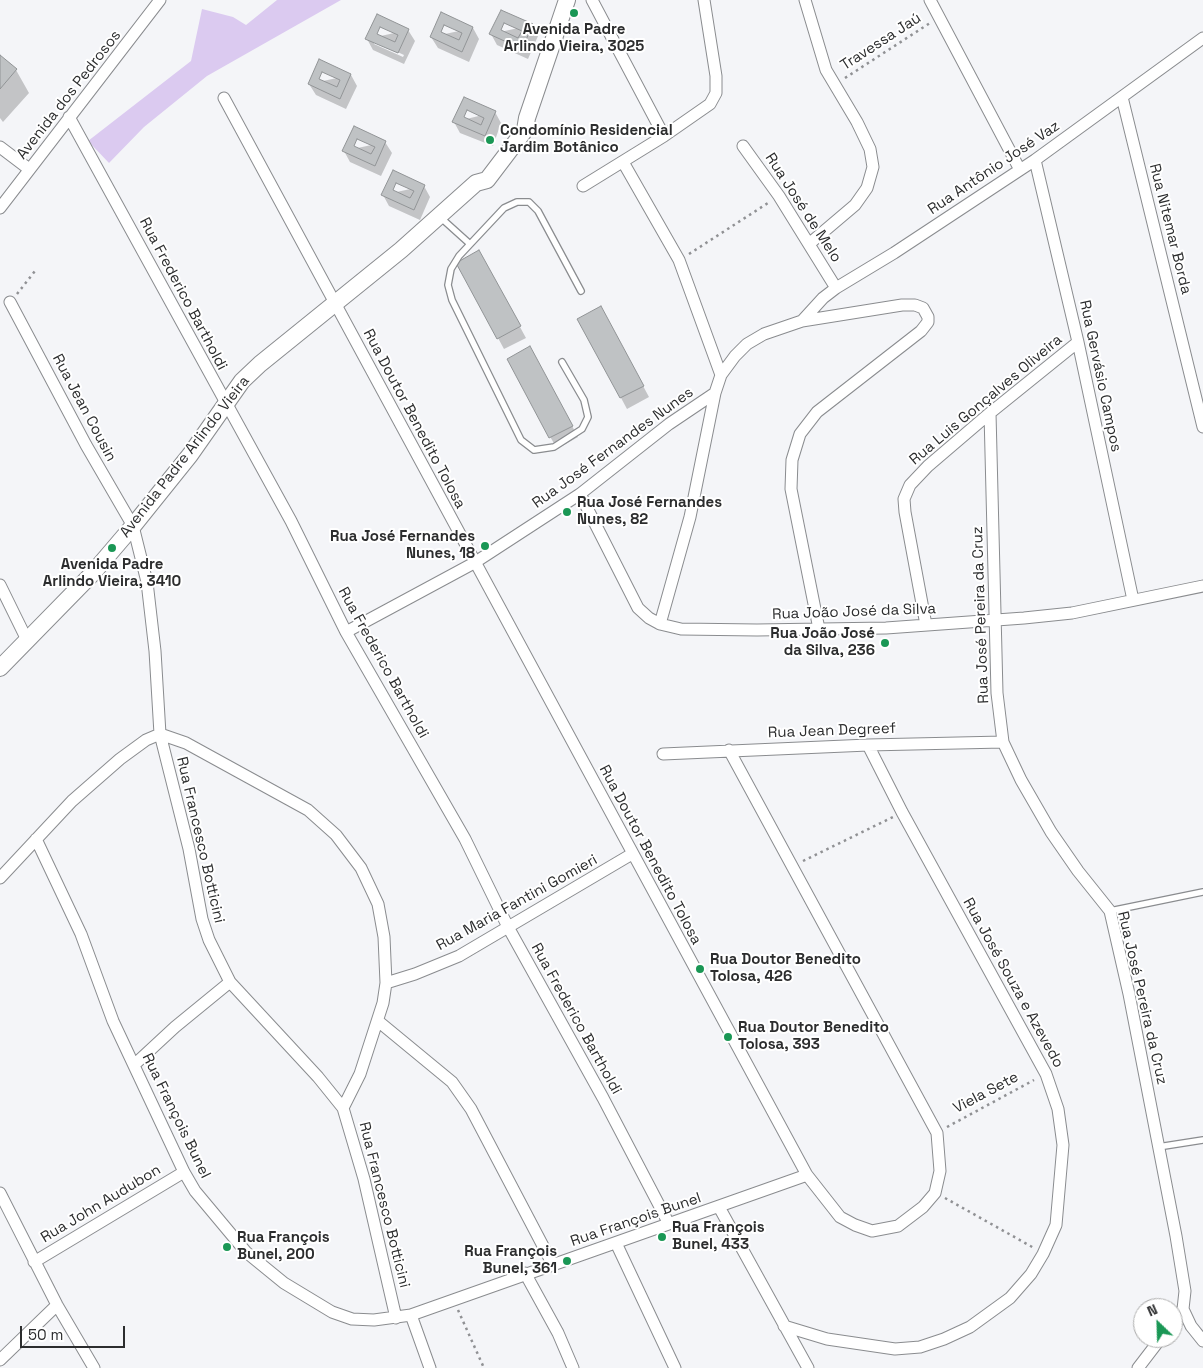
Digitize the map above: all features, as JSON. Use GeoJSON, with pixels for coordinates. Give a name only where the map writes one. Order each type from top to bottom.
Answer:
{"type":"FeatureCollection","features":[{"type":"Feature","properties":{"kind":"main road","name":"Avenida Padre Arlindo Vieira"},"geometry":{"type":"LineString","coordinates":[[0,668],[28,642],[133,526],[190,455],[242,381],[260,364],[335,305],[439,217],[476,183],[480,173],[516,126],[527,118],[567,0]]}},
{"type":"Feature","properties":{"kind":"street","name":"Avenida dos Pedrosos"},"geometry":{"type":"LineString","coordinates":[[0,208],[160,0]]}},
{"type":"Feature","properties":{"kind":"street"},"geometry":{"type":"LineString","coordinates":[[592,0],[664,136]]}},
{"type":"Feature","properties":{"kind":"street"},"geometry":{"type":"LineString","coordinates":[[583,186],[624,162],[701,112],[710,104],[716,93],[716,76],[704,0]]}},
{"type":"Feature","properties":{"kind":"street"},"geometry":{"type":"LineString","coordinates":[[805,0],[819,51],[833,86],[857,122],[870,149],[873,167],[872,176],[855,205],[809,244]]}},
{"type":"Feature","properties":{"kind":"street"},"geometry":{"type":"LineString","coordinates":[[930,0],[1019,168]]}},
{"type":"Feature","properties":{"kind":"street","name":"Rua Antônio José Vaz"},"geometry":{"type":"LineString","coordinates":[[802,321],[823,298],[836,288],[931,230],[1019,168],[1035,160],[1203,38]]}},
{"type":"Feature","properties":{"kind":"street","name":"Rua Nitemar Borda"},"geometry":{"type":"LineString","coordinates":[[1122,97],[1203,427]]}},
{"type":"Feature","properties":{"kind":"street","name":"Rua Doutor Benedito Tolosa"},"geometry":{"type":"LineString","coordinates":[[224,98],[474,563],[807,1175],[840,1217],[872,1231],[898,1226],[923,1207],[935,1193]]}},
{"type":"Feature","properties":{"kind":"street","name":"Rua Frederico Bartholdi"},"geometry":{"type":"LineString","coordinates":[[70,117],[291,522],[346,632],[465,839],[508,927],[604,1098],[670,1224]]}},
{"type":"Feature","properties":{"kind":"street","name":"Rua José de Melo"},"geometry":{"type":"LineString","coordinates":[[743,146],[779,196],[836,288]]}},
{"type":"Feature","properties":{"kind":"street"},"geometry":{"type":"LineString","coordinates":[[0,147],[29,169]]}},
{"type":"Feature","properties":{"kind":"street","name":"Rua Gervásio Campos"},"geometry":{"type":"LineString","coordinates":[[1035,160],[1078,342],[1133,600]]}},
{"type":"Feature","properties":{"kind":"street"},"geometry":{"type":"LineString","coordinates":[[624,162],[679,260],[721,375]]}},
{"type":"Feature","properties":{"kind":"street","name":"Rua Jean Cousin"},"geometry":{"type":"LineString","coordinates":[[10,302],[86,444],[133,526]]}},
{"type":"Feature","properties":{"kind":"street"},"geometry":{"type":"LineString","coordinates":[[660,624],[690,517],[715,393],[721,375],[735,356],[747,344],[764,334],[802,321],[902,304],[915,305],[927,312],[928,322],[921,331],[817,412],[800,434],[792,460],[791,488],[819,629]]}},
{"type":"Feature","properties":{"kind":"street","name":"Rua Luis Gonçalves Oliveira"},"geometry":{"type":"LineString","coordinates":[[926,625],[904,498],[910,485],[928,466],[990,413],[1078,342]]}},
{"type":"Feature","properties":{"kind":"street","name":"Rua José Fernandes Nunes"},"geometry":{"type":"LineString","coordinates":[[346,632],[474,563],[580,494],[669,424],[715,393]]}},
{"type":"Feature","properties":{"kind":"street","name":"Rua José Pereira da Cruz"},"geometry":{"type":"LineString","coordinates":[[990,413],[997,693],[1003,742],[1021,780],[1051,832],[1110,912],[1129,994],[1184,1281],[1183,1309]]}},
{"type":"Feature","properties":{"kind":"street","name":"Rua João José da Silva"},"geometry":{"type":"LineString","coordinates":[[580,494],[638,608],[649,618],[660,624],[681,629],[819,629],[995,620],[1072,613],[1203,586]]}},
{"type":"Feature","properties":{"kind":"street","name":"Rua Francesco Botticini"},"geometry":{"type":"LineString","coordinates":[[133,526],[146,582],[155,651],[160,734],[189,849],[202,919],[216,955],[230,982],[318,1077],[342,1108],[364,1178],[396,1318]]}},
{"type":"Feature","properties":{"kind":"street"},"geometry":{"type":"LineString","coordinates":[[0,585],[28,642]]}},
{"type":"Feature","properties":{"kind":"street"},"geometry":{"type":"LineString","coordinates":[[0,878],[72,801],[120,759],[146,740],[160,734],[186,743],[268,786],[308,810],[336,834],[361,868],[378,904],[384,937],[386,983],[378,1022],[360,1074],[342,1108]]}},
{"type":"Feature","properties":{"kind":"street","name":"Rua Jean Degreef"},"geometry":{"type":"LineString","coordinates":[[662,754],[868,745],[1003,742]]}},
{"type":"Feature","properties":{"kind":"street","name":"Rua José Souza e Azevedo"},"geometry":{"type":"LineString","coordinates":[[784,1326],[827,1339],[895,1349],[920,1347],[944,1339],[988,1316],[1010,1298],[1031,1274],[1043,1254],[1056,1225],[1064,1145],[1058,1109],[1046,1074],[902,812],[868,745]]}},
{"type":"Feature","properties":{"kind":"street"},"geometry":{"type":"LineString","coordinates":[[729,750],[791,867],[902,1065],[937,1133],[940,1172],[935,1193]]}},
{"type":"Feature","properties":{"kind":"street","name":"Rua François Bunel"},"geometry":{"type":"LineString","coordinates":[[36,839],[81,934],[113,1021],[184,1172],[195,1191],[246,1252],[284,1283],[342,1316],[374,1320],[411,1315],[453,1298],[553,1265],[807,1175]]}},
{"type":"Feature","properties":{"kind":"street","name":"Rua Maria Fantini Gomieri"},"geometry":{"type":"LineString","coordinates":[[386,983],[415,974],[459,956],[632,854]]}},
{"type":"Feature","properties":{"kind":"street"},"geometry":{"type":"LineString","coordinates":[[134,1065],[175,1027],[230,982]]}},
{"type":"Feature","properties":{"kind":"street"},"geometry":{"type":"LineString","coordinates":[[378,1022],[452,1082],[471,1109],[553,1265]]}},
{"type":"Feature","properties":{"kind":"street","name":"Rua John Audubon"},"geometry":{"type":"LineString","coordinates":[[34,1262],[184,1172]]}},
{"type":"Feature","properties":{"kind":"street"},"geometry":{"type":"LineString","coordinates":[[0,1193],[57,1305],[94,1368]]}},
{"type":"Feature","properties":{"kind":"street"},"geometry":{"type":"LineString","coordinates":[[719,1206],[808,1368]]}},
{"type":"Feature","properties":{"kind":"street"},"geometry":{"type":"LineString","coordinates":[[616,1243],[675,1368]]}},
{"type":"Feature","properties":{"kind":"street"},"geometry":{"type":"LineString","coordinates":[[525,1273],[573,1368]]}},
{"type":"Feature","properties":{"kind":"street"},"geometry":{"type":"LineString","coordinates":[[0,1360],[57,1305]]}},
{"type":"Feature","properties":{"kind":"street"},"geometry":{"type":"LineString","coordinates":[[1183,1309],[1191,1326],[1203,1341]]}},
{"type":"Feature","properties":{"kind":"street"},"geometry":{"type":"LineString","coordinates":[[411,1315],[430,1368]]}},
{"type":"Feature","properties":{"kind":"street"},"geometry":{"type":"LineString","coordinates":[[1138,1368],[1153,1348]]}},
{"type":"Feature","properties":{"kind":"lane"},"geometry":{"type":"LineString","coordinates":[[562,362],[584,400],[588,417],[582,429],[554,447],[534,450],[521,440],[452,300],[448,285],[451,269],[470,244],[504,208],[517,202],[529,202],[538,211],[581,291]]}},
{"type":"Feature","properties":{"kind":"lane"},"geometry":{"type":"LineString","coordinates":[[439,217],[470,244]]}},
{"type":"Feature","properties":{"kind":"lane"},"geometry":{"type":"LineString","coordinates":[[1110,912],[1203,892]]}},
{"type":"Feature","properties":{"kind":"lane"},"geometry":{"type":"LineString","coordinates":[[1158,1147],[1203,1140]]}},
{"type":"Feature","properties":{"kind":"path","name":"Travessa Jaú"},"geometry":{"type":"LineString","coordinates":[[833,86],[940,17]]}},
{"type":"Feature","properties":{"kind":"path"},"geometry":{"type":"LineString","coordinates":[[679,260],[779,196]]}},
{"type":"Feature","properties":{"kind":"path"},"geometry":{"type":"LineString","coordinates":[[791,867],[902,812]]}},
{"type":"Feature","properties":{"kind":"path","name":"Viela Sete"},"geometry":{"type":"LineString","coordinates":[[937,1133],[1046,1074]]}},
{"type":"Feature","properties":{"kind":"path"},"geometry":{"type":"LineString","coordinates":[[935,1193],[1043,1254]]}},
{"type":"Feature","properties":{"kind":"path"},"geometry":{"type":"LineString","coordinates":[[453,1298],[484,1368]]}},
{"type":"Feature","properties":{"kind":"shaded area"},"geometry":{"type":"Polygon","coordinates":[[[277,0],[341,0],[207,76],[144,127],[109,163],[88,141],[191,61],[202,9],[233,17],[246,25],[277,0]]]}},
{"type":"Feature","properties":{"kind":"building"},"geometry":{"type":"Polygon","coordinates":[[[501,10],[533,24],[522,49],[489,34],[501,10]]]}},
{"type":"Feature","properties":{"kind":"building"},"geometry":{"type":"Polygon","coordinates":[[[441,12],[473,27],[462,52],[430,37],[441,12]]]}},
{"type":"Feature","properties":{"kind":"building"},"geometry":{"type":"Polygon","coordinates":[[[377,14],[409,29],[398,53],[365,39],[377,14]]]}},
{"type":"Feature","properties":{"kind":"building"},"geometry":{"type":"Polygon","coordinates":[[[504,23],[522,31],[518,38],[501,30],[504,23]]]}},
{"type":"Feature","properties":{"kind":"building"},"geometry":{"type":"Polygon","coordinates":[[[444,25],[462,33],[459,40],[441,32],[444,25]]]}},
{"type":"Feature","properties":{"kind":"building"},"geometry":{"type":"Polygon","coordinates":[[[380,27],[398,35],[395,42],[377,34],[380,27]]]}},
{"type":"Feature","properties":{"kind":"building"},"geometry":{"type":"Polygon","coordinates":[[[0,55],[17,69],[0,89],[0,55]]]}},
{"type":"Feature","properties":{"kind":"building"},"geometry":{"type":"Polygon","coordinates":[[[319,59],[351,74],[340,99],[308,84],[319,59]]]}},
{"type":"Feature","properties":{"kind":"building"},"geometry":{"type":"Polygon","coordinates":[[[322,72],[340,80],[337,87],[319,79],[322,72]]]}},
{"type":"Feature","properties":{"kind":"building"},"geometry":{"type":"Polygon","coordinates":[[[464,97],[496,111],[485,136],[452,122],[464,97]]]}},
{"type":"Feature","properties":{"kind":"building"},"geometry":{"type":"Polygon","coordinates":[[[467,110],[484,118],[481,125],[464,117],[467,110]]]}},
{"type":"Feature","properties":{"kind":"building"},"geometry":{"type":"Polygon","coordinates":[[[354,126],[386,141],[375,166],[342,151],[354,126]]]}},
{"type":"Feature","properties":{"kind":"building","name":"Condomínio Residencial Jardim Botânico"},"geometry":{"type":"Polygon","coordinates":[[[490,135],[494,138],[491,144],[486,141],[490,135]]]}},
{"type":"Feature","properties":{"kind":"building"},"geometry":{"type":"Polygon","coordinates":[[[357,139],[375,147],[371,154],[354,146],[357,139]]]}},
{"type":"Feature","properties":{"kind":"building"},"geometry":{"type":"Polygon","coordinates":[[[393,170],[425,185],[414,210],[381,195],[393,170]]]}},
{"type":"Feature","properties":{"kind":"building"},"geometry":{"type":"Polygon","coordinates":[[[396,183],[414,191],[410,198],[393,190],[396,183]]]}},
{"type":"Feature","properties":{"kind":"building"},"geometry":{"type":"Polygon","coordinates":[[[479,250],[521,326],[497,339],[456,263],[479,250]]]}},
{"type":"Feature","properties":{"kind":"building"},"geometry":{"type":"Polygon","coordinates":[[[601,306],[644,386],[620,398],[577,319],[601,306]]]}},
{"type":"Feature","properties":{"kind":"building"},"geometry":{"type":"Polygon","coordinates":[[[530,346],[573,426],[549,438],[507,359],[530,346]]]}},
{"type":"Feature","properties":{"kind":"place","name":"Avenida Padre Arlindo Vieira, 3025"},"geometry":{"type":"Point","coordinates":[574,13]}},
{"type":"Feature","properties":{"kind":"place","name":"Condomínio Residencial Jardim Botânico"},"geometry":{"type":"Point","coordinates":[490,140]}},
{"type":"Feature","properties":{"kind":"place","name":"Rua José Fernandes Nunes, 82"},"geometry":{"type":"Point","coordinates":[567,512]}},
{"type":"Feature","properties":{"kind":"place","name":"Rua José Fernandes Nunes, 18"},"geometry":{"type":"Point","coordinates":[485,546]}},
{"type":"Feature","properties":{"kind":"place","name":"Avenida Padre Arlindo Vieira, 3410"},"geometry":{"type":"Point","coordinates":[112,548]}},
{"type":"Feature","properties":{"kind":"place","name":"Rua João José da Silva, 236"},"geometry":{"type":"Point","coordinates":[885,643]}},
{"type":"Feature","properties":{"kind":"place","name":"Rua Doutor Benedito Tolosa, 426"},"geometry":{"type":"Point","coordinates":[700,969]}},
{"type":"Feature","properties":{"kind":"place","name":"Rua Doutor Benedito Tolosa, 393"},"geometry":{"type":"Point","coordinates":[728,1037]}},
{"type":"Feature","properties":{"kind":"place","name":"Rua François Bunel, 433"},"geometry":{"type":"Point","coordinates":[662,1237]}},
{"type":"Feature","properties":{"kind":"place","name":"Rua François Bunel, 200"},"geometry":{"type":"Point","coordinates":[227,1247]}},
{"type":"Feature","properties":{"kind":"place","name":"Rua François Bunel, 361"},"geometry":{"type":"Point","coordinates":[567,1261]}}]}
